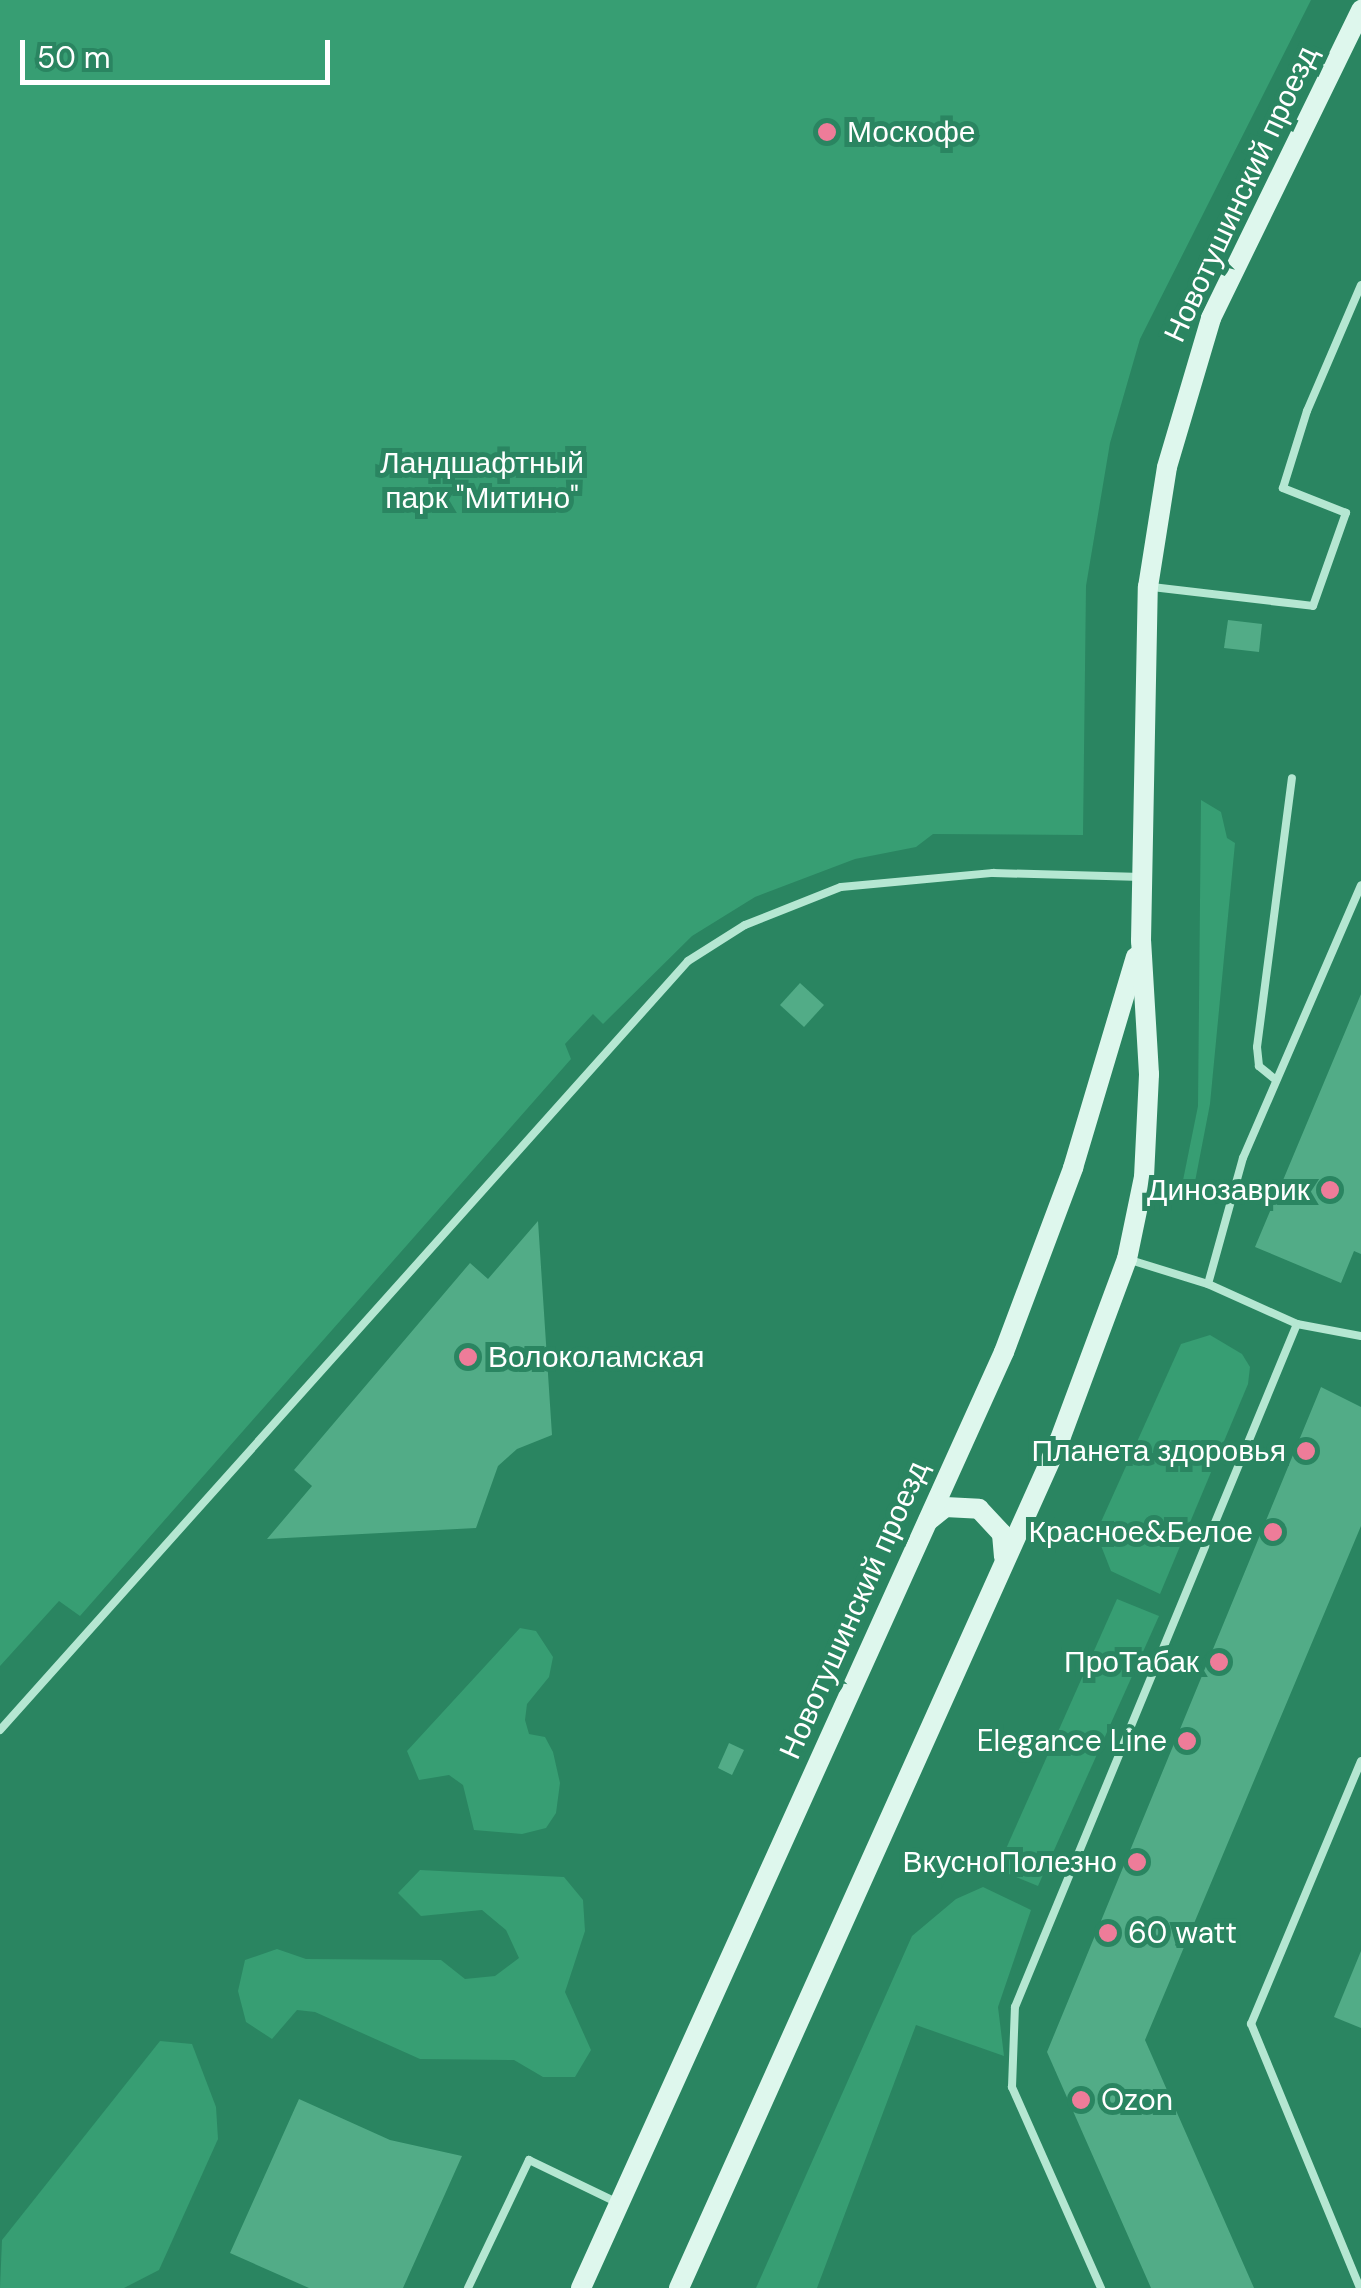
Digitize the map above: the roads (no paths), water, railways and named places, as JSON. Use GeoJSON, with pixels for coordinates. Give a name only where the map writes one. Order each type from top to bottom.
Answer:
{"type":"FeatureCollection","features":[{"type":"Feature","properties":{"kind":"main road","name":"Новотушинский проезд"},"geometry":{"type":"LineString","coordinates":[[679,2288],[1060,1439],[1127,1259],[1144,1177],[1149,1074],[1141,941],[1148,586],[1167,467],[1211,318],[1361,10]]}},
{"type":"Feature","properties":{"kind":"main road","name":"Новотушинский проезд"},"geometry":{"type":"LineString","coordinates":[[581,2288],[1004,1352],[1066,1186],[1141,941]]}},
{"type":"Feature","properties":{"kind":"main road"},"geometry":{"type":"LineString","coordinates":[[921,1531],[946,1507],[979,1509],[1002,1534],[1001,1568]]}},
{"type":"Feature","properties":{"kind":"lane"},"geometry":{"type":"LineString","coordinates":[[1148,586],[1313,606],[1346,513],[1282,488],[1306,411],[1361,284]]}},
{"type":"Feature","properties":{"kind":"lane"},"geometry":{"type":"LineString","coordinates":[[1276,1080],[1259,1066],[1257,1046],[1292,778]]}},
{"type":"Feature","properties":{"kind":"lane"},"geometry":{"type":"LineString","coordinates":[[0,1730],[688,961],[762,917],[841,887],[994,873],[1143,877]]}},
{"type":"Feature","properties":{"kind":"lane"},"geometry":{"type":"LineString","coordinates":[[1208,1284],[1243,1158],[1361,885]]}},
{"type":"Feature","properties":{"kind":"lane"},"geometry":{"type":"LineString","coordinates":[[1127,1259],[1208,1284],[1297,1324],[1361,1336]]}},
{"type":"Feature","properties":{"kind":"lane"},"geometry":{"type":"LineString","coordinates":[[1101,2288],[1012,2087],[1015,2007],[1297,1324]]}},
{"type":"Feature","properties":{"kind":"lane"},"geometry":{"type":"LineString","coordinates":[[1360,2288],[1251,2024],[1361,1761]]}},
{"type":"Feature","properties":{"kind":"lane"},"geometry":{"type":"LineString","coordinates":[[468,2288],[528,2160],[620,2204]]}},
{"type":"Feature","properties":{"kind":"place","name":"Москофе"},"geometry":{"type":"Point","coordinates":[827,132]}},
{"type":"Feature","properties":{"kind":"place","name":"Динозаврик"},"geometry":{"type":"Point","coordinates":[1330,1190]}},
{"type":"Feature","properties":{"kind":"place","name":"Волоколамская"},"geometry":{"type":"Point","coordinates":[468,1357]}},
{"type":"Feature","properties":{"kind":"place","name":"Планета здоровья"},"geometry":{"type":"Point","coordinates":[1306,1451]}},
{"type":"Feature","properties":{"kind":"place","name":"Красное&Белое"},"geometry":{"type":"Point","coordinates":[1273,1532]}},
{"type":"Feature","properties":{"kind":"place","name":"ПроТабак"},"geometry":{"type":"Point","coordinates":[1219,1662]}},
{"type":"Feature","properties":{"kind":"place","name":"Elegance Line"},"geometry":{"type":"Point","coordinates":[1187,1741]}},
{"type":"Feature","properties":{"kind":"place","name":"ВкусноПолезно"},"geometry":{"type":"Point","coordinates":[1137,1862]}},
{"type":"Feature","properties":{"kind":"place","name":"60 watt"},"geometry":{"type":"Point","coordinates":[1108,1933]}},
{"type":"Feature","properties":{"kind":"place","name":"Ozon"},"geometry":{"type":"Point","coordinates":[1081,2100]}},
{"type":"Feature","properties":{"kind":"park label","name":"Ландшафтный парк \"Митино\""},"geometry":{"type":"Point","coordinates":[482,480]}}]}
